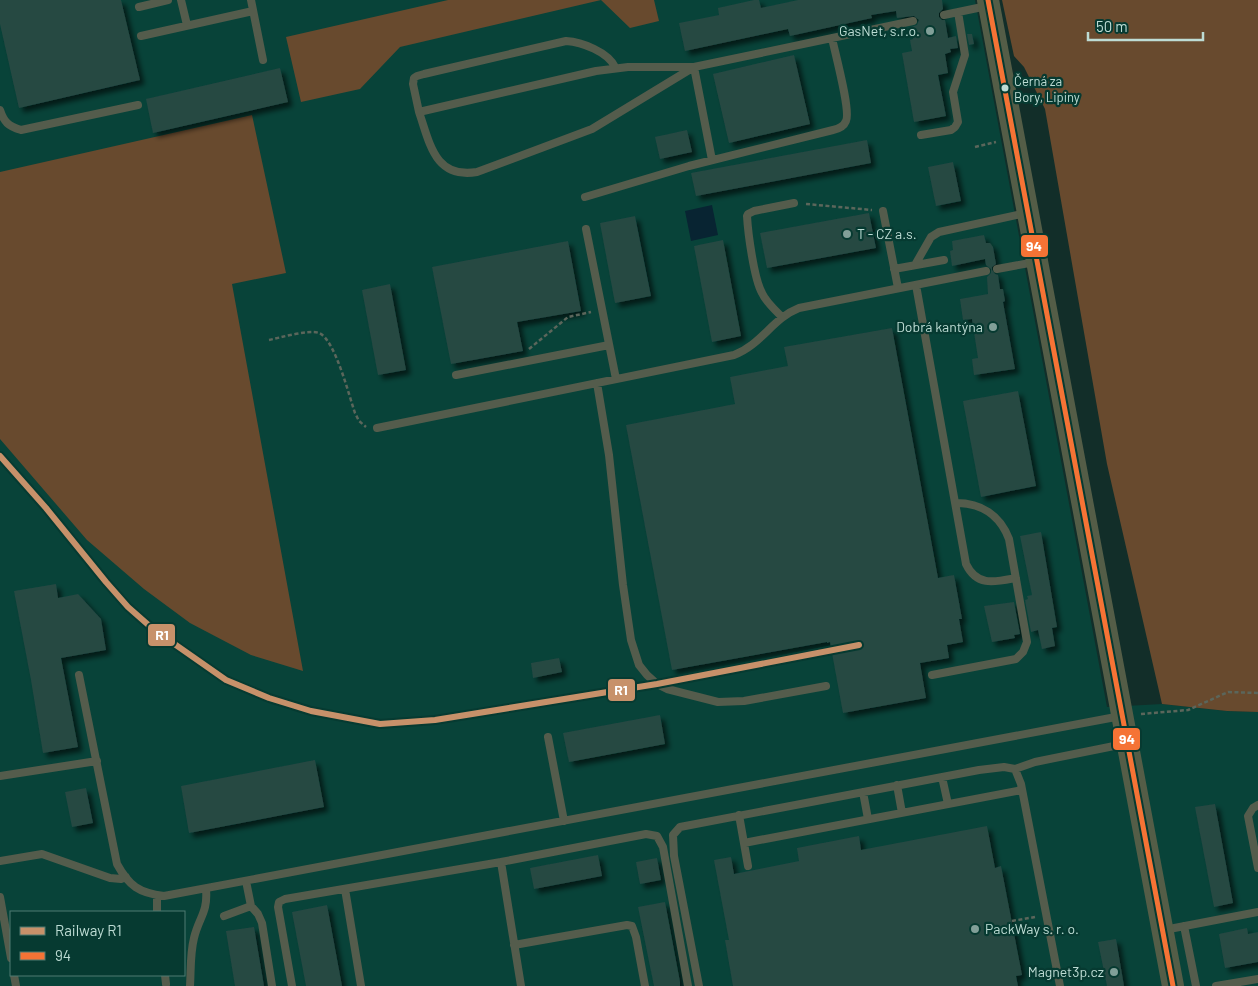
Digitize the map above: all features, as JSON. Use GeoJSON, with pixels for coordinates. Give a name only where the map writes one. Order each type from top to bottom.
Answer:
{"type":"FeatureCollection","features":[{"type":"Feature","properties":{"kind":"street"},"geometry":{"type":"LineString","coordinates":[[989,3],[1128,743],[1174,928],[1173,986]]}},
{"type":"Feature","properties":{"kind":"lane"},"geometry":{"type":"LineString","coordinates":[[139,7],[168,0]]}},
{"type":"Feature","properties":{"kind":"lane"},"geometry":{"type":"LineString","coordinates":[[181,0],[187,26]]}},
{"type":"Feature","properties":{"kind":"lane"},"geometry":{"type":"LineString","coordinates":[[251,0],[263,60]]}},
{"type":"Feature","properties":{"kind":"lane"},"geometry":{"type":"LineString","coordinates":[[944,14],[989,3]]}},
{"type":"Feature","properties":{"kind":"lane"},"geometry":{"type":"LineString","coordinates":[[141,36],[253,11]]}},
{"type":"Feature","properties":{"kind":"lane"},"geometry":{"type":"LineString","coordinates":[[921,136],[951,130],[958,122],[953,92],[965,55],[958,12]]}},
{"type":"Feature","properties":{"kind":"lane"},"geometry":{"type":"LineString","coordinates":[[419,112],[615,67],[694,67],[913,21]]}},
{"type":"Feature","properties":{"kind":"lane"},"geometry":{"type":"LineString","coordinates":[[586,197],[712,160],[833,130],[842,126],[846,122],[847,109],[832,38]]}},
{"type":"Feature","properties":{"kind":"lane"},"geometry":{"type":"LineString","coordinates":[[615,67],[607,57],[592,49],[566,41],[424,74],[414,78],[414,84],[419,112],[432,150],[445,168],[462,174],[477,172],[592,129],[694,67]]}},
{"type":"Feature","properties":{"kind":"lane"},"geometry":{"type":"LineString","coordinates":[[694,67],[712,160]]}},
{"type":"Feature","properties":{"kind":"lane"},"geometry":{"type":"LineString","coordinates":[[0,110],[4,122],[20,130],[138,105]]}},
{"type":"Feature","properties":{"kind":"lane"},"geometry":{"type":"LineString","coordinates":[[782,317],[760,291],[747,216],[754,211],[794,203]]}},
{"type":"Feature","properties":{"kind":"lane"},"geometry":{"type":"LineString","coordinates":[[884,211],[898,288]]}},
{"type":"Feature","properties":{"kind":"lane"},"geometry":{"type":"LineString","coordinates":[[914,265],[931,237],[939,232],[1028,213]]}},
{"type":"Feature","properties":{"kind":"lane"},"geometry":{"type":"LineString","coordinates":[[586,229],[616,379]]}},
{"type":"Feature","properties":{"kind":"lane"},"geometry":{"type":"LineString","coordinates":[[894,268],[944,260]]}},
{"type":"Feature","properties":{"kind":"lane"},"geometry":{"type":"LineString","coordinates":[[997,269],[1037,262]]}},
{"type":"Feature","properties":{"kind":"lane"},"geometry":{"type":"LineString","coordinates":[[377,428],[724,357],[743,352],[782,317],[792,311],[808,306],[986,271]]}},
{"type":"Feature","properties":{"kind":"lane"},"geometry":{"type":"LineString","coordinates":[[916,285],[964,556],[970,571],[980,580],[988,582],[1016,578]]}},
{"type":"Feature","properties":{"kind":"lane"},"geometry":{"type":"LineString","coordinates":[[456,374],[609,345]]}},
{"type":"Feature","properties":{"kind":"lane"},"geometry":{"type":"LineString","coordinates":[[597,383],[610,455],[623,585],[631,640],[639,665],[657,684],[667,689],[718,702],[744,701],[826,686]]}},
{"type":"Feature","properties":{"kind":"lane"},"geometry":{"type":"LineString","coordinates":[[932,675],[1010,661],[1020,656],[1026,642],[1009,539],[1005,528],[998,519],[981,508],[970,504],[956,504]]}},
{"type":"Feature","properties":{"kind":"lane"},"geometry":{"type":"LineString","coordinates":[[79,675],[117,864],[138,889],[157,895],[178,895],[1123,716]]}},
{"type":"Feature","properties":{"kind":"lane"},"geometry":{"type":"LineString","coordinates":[[548,737],[564,821]]}},
{"type":"Feature","properties":{"kind":"lane"},"geometry":{"type":"LineString","coordinates":[[699,986],[674,856],[673,835],[677,829],[739,815],[989,768],[1004,767],[1014,769],[1036,762],[1128,743]]}},
{"type":"Feature","properties":{"kind":"lane"},"geometry":{"type":"LineString","coordinates":[[0,776],[97,761]]}},
{"type":"Feature","properties":{"kind":"lane"},"geometry":{"type":"LineString","coordinates":[[1014,769],[1019,777],[1022,790],[1060,986]]}},
{"type":"Feature","properties":{"kind":"lane"},"geometry":{"type":"LineString","coordinates":[[942,777],[948,804]]}},
{"type":"Feature","properties":{"kind":"lane"},"geometry":{"type":"LineString","coordinates":[[897,785],[902,813]]}},
{"type":"Feature","properties":{"kind":"lane"},"geometry":{"type":"LineString","coordinates":[[744,843],[1022,790]]}},
{"type":"Feature","properties":{"kind":"lane"},"geometry":{"type":"LineString","coordinates":[[863,792],[868,819]]}},
{"type":"Feature","properties":{"kind":"lane"},"geometry":{"type":"LineString","coordinates":[[1258,805],[1252,808],[1248,816],[1258,868]]}},
{"type":"Feature","properties":{"kind":"lane"},"geometry":{"type":"LineString","coordinates":[[739,815],[748,866]]}},
{"type":"Feature","properties":{"kind":"lane"},"geometry":{"type":"LineString","coordinates":[[292,986],[278,907],[279,902],[285,899],[501,862],[640,834],[652,834],[657,836],[663,847],[688,986]]}},
{"type":"Feature","properties":{"kind":"lane"},"geometry":{"type":"LineString","coordinates":[[0,861],[42,854],[110,878],[121,879],[126,877]]}},
{"type":"Feature","properties":{"kind":"lane"},"geometry":{"type":"LineString","coordinates":[[501,862],[521,986]]}},
{"type":"Feature","properties":{"kind":"lane"},"geometry":{"type":"LineString","coordinates":[[246,881],[251,906],[258,914],[262,923],[272,986]]}},
{"type":"Feature","properties":{"kind":"lane"},"geometry":{"type":"LineString","coordinates":[[190,986],[192,946],[205,910],[207,901],[206,889]]}},
{"type":"Feature","properties":{"kind":"lane"},"geometry":{"type":"LineString","coordinates":[[345,889],[361,986]]}},
{"type":"Feature","properties":{"kind":"lane"},"geometry":{"type":"LineString","coordinates":[[157,895],[157,911]]}},
{"type":"Feature","properties":{"kind":"lane"},"geometry":{"type":"LineString","coordinates":[[0,897],[10,952]]}},
{"type":"Feature","properties":{"kind":"lane"},"geometry":{"type":"LineString","coordinates":[[224,916],[251,906]]}},
{"type":"Feature","properties":{"kind":"lane"},"geometry":{"type":"LineString","coordinates":[[1196,986],[1174,928],[1258,912]]}},
{"type":"Feature","properties":{"kind":"lane"},"geometry":{"type":"LineString","coordinates":[[514,944],[627,925],[632,926],[636,937],[645,986]]}},
{"type":"Feature","properties":{"kind":"lane"},"geometry":{"type":"LineString","coordinates":[[165,976],[166,984]]}},
{"type":"Feature","properties":{"kind":"lane"},"geometry":{"type":"LineString","coordinates":[[1216,986],[1258,979]]}},
{"type":"Feature","properties":{"kind":"path"},"geometry":{"type":"LineString","coordinates":[[975,147],[997,142]]}},
{"type":"Feature","properties":{"kind":"path"},"geometry":{"type":"LineString","coordinates":[[794,203],[884,211]]}},
{"type":"Feature","properties":{"kind":"path"},"geometry":{"type":"LineString","coordinates":[[522,362],[521,355],[568,317],[602,310]]}},
{"type":"Feature","properties":{"kind":"path"},"geometry":{"type":"LineString","coordinates":[[269,340],[308,332],[318,333],[331,346],[359,421],[364,426],[377,428]]}},
{"type":"Feature","properties":{"kind":"path"},"geometry":{"type":"LineString","coordinates":[[1123,716],[1188,710],[1228,692],[1258,693]]}},
{"type":"Feature","properties":{"kind":"path"},"geometry":{"type":"LineString","coordinates":[[1012,922],[1046,915]]}},
{"type":"Feature","properties":{"kind":"shaded area"},"geometry":{"type":"Polygon","coordinates":[[[0,0],[975,0],[1107,707],[1162,704],[1227,711],[1258,712],[1258,986],[0,986],[0,0]]]}},
{"type":"Feature","properties":{"kind":"shaded area"},"geometry":{"type":"Polygon","coordinates":[[[448,0],[601,0],[400,47],[360,89],[301,102],[286,37],[448,0]]]}},
{"type":"Feature","properties":{"kind":"shaded area"},"geometry":{"type":"Polygon","coordinates":[[[601,0],[654,0],[659,21],[630,28],[601,0]]]}},
{"type":"Feature","properties":{"kind":"shaded area"},"geometry":{"type":"Polygon","coordinates":[[[1002,0],[1258,0],[1258,712],[1227,711],[1162,704],[1107,464],[1045,109],[1024,67],[1014,56],[1002,0]]]}},
{"type":"Feature","properties":{"kind":"shaded area"},"geometry":{"type":"Polygon","coordinates":[[[252,115],[286,273],[232,284],[303,671],[251,655],[190,623],[144,589],[87,540],[0,439],[0,172],[252,115]]]}},
{"type":"Feature","properties":{"kind":"water"},"geometry":{"type":"Polygon","coordinates":[[[712,205],[718,235],[691,241],[685,211],[712,205]]]}},
{"type":"Feature","properties":{"kind":"building"},"geometry":{"type":"Polygon","coordinates":[[[0,0],[121,0],[140,80],[19,108],[0,24],[0,0]]]}},
{"type":"Feature","properties":{"kind":"building"},"geometry":{"type":"Polygon","coordinates":[[[759,0],[761,8],[798,0],[942,0],[943,9],[939,13],[939,17],[945,20],[948,38],[956,36],[958,48],[950,49],[951,52],[945,54],[948,73],[938,75],[946,116],[914,122],[902,53],[912,51],[910,40],[913,39],[911,27],[917,25],[919,20],[914,16],[897,18],[896,11],[871,15],[872,18],[790,36],[788,29],[685,51],[679,23],[719,15],[718,8],[759,0]]]}},
{"type":"Feature","properties":{"kind":"building"},"geometry":{"type":"Polygon","coordinates":[[[967,34],[972,34],[974,44],[969,45],[967,34]]]}},
{"type":"Feature","properties":{"kind":"building"},"geometry":{"type":"Polygon","coordinates":[[[794,55],[810,124],[729,143],[713,74],[794,55]]]}},
{"type":"Feature","properties":{"kind":"building"},"geometry":{"type":"Polygon","coordinates":[[[280,68],[288,102],[153,133],[146,99],[280,68]]]}},
{"type":"Feature","properties":{"kind":"building"},"geometry":{"type":"Polygon","coordinates":[[[687,130],[692,152],[660,159],[655,137],[687,130]]]}},
{"type":"Feature","properties":{"kind":"building"},"geometry":{"type":"Polygon","coordinates":[[[867,140],[871,163],[696,196],[691,173],[867,140]]]}},
{"type":"Feature","properties":{"kind":"building"},"geometry":{"type":"Polygon","coordinates":[[[953,162],[961,201],[936,206],[928,167],[953,162]]]}},
{"type":"Feature","properties":{"kind":"building"},"geometry":{"type":"Polygon","coordinates":[[[869,213],[876,248],[767,268],[760,233],[869,213]]]}},
{"type":"Feature","properties":{"kind":"building"},"geometry":{"type":"Polygon","coordinates":[[[635,216],[651,296],[615,303],[600,223],[635,216]]]}},
{"type":"Feature","properties":{"kind":"building"},"geometry":{"type":"Polygon","coordinates":[[[984,235],[986,243],[990,243],[993,247],[996,264],[992,267],[992,270],[998,275],[1000,289],[1003,289],[1005,301],[1003,302],[1015,369],[974,375],[972,359],[978,358],[972,319],[963,320],[960,299],[988,294],[987,277],[991,273],[991,269],[986,265],[985,259],[952,266],[950,251],[953,250],[952,241],[984,235]]]}},
{"type":"Feature","properties":{"kind":"building"},"geometry":{"type":"Polygon","coordinates":[[[723,240],[741,336],[712,342],[694,246],[723,240]]]}},
{"type":"Feature","properties":{"kind":"building"},"geometry":{"type":"Polygon","coordinates":[[[568,241],[581,311],[517,322],[523,351],[451,364],[432,267],[568,241]]]}},
{"type":"Feature","properties":{"kind":"building"},"geometry":{"type":"Polygon","coordinates":[[[390,284],[406,370],[378,375],[362,290],[390,284]]]}},
{"type":"Feature","properties":{"kind":"building"},"geometry":{"type":"Polygon","coordinates":[[[892,328],[938,578],[954,575],[962,619],[959,619],[963,642],[947,645],[949,658],[920,663],[926,698],[843,713],[830,642],[672,670],[626,425],[735,404],[730,377],[788,366],[784,347],[892,328]]]}},
{"type":"Feature","properties":{"kind":"building"},"geometry":{"type":"Polygon","coordinates":[[[1018,391],[1036,486],[981,497],[963,401],[1018,391]]]}},
{"type":"Feature","properties":{"kind":"building"},"geometry":{"type":"Polygon","coordinates":[[[1041,532],[1057,627],[1052,628],[1055,646],[1042,649],[1038,630],[1031,632],[1025,600],[1028,599],[1027,596],[1032,595],[1020,536],[1041,532]]]}},
{"type":"Feature","properties":{"kind":"building"},"geometry":{"type":"Polygon","coordinates":[[[56,584],[58,598],[78,594],[101,619],[106,650],[61,658],[78,747],[43,753],[14,591],[56,584]]]}},
{"type":"Feature","properties":{"kind":"building"},"geometry":{"type":"Polygon","coordinates":[[[1014,602],[1020,634],[1014,635],[1015,638],[992,642],[984,606],[1014,602]]]}},
{"type":"Feature","properties":{"kind":"building"},"geometry":{"type":"Polygon","coordinates":[[[559,658],[562,672],[533,678],[531,663],[559,658]]]}},
{"type":"Feature","properties":{"kind":"building"},"geometry":{"type":"Polygon","coordinates":[[[660,715],[665,744],[569,762],[563,733],[660,715]]]}},
{"type":"Feature","properties":{"kind":"building"},"geometry":{"type":"Polygon","coordinates":[[[315,760],[324,807],[189,833],[181,786],[315,760]]]}},
{"type":"Feature","properties":{"kind":"building"},"geometry":{"type":"Polygon","coordinates":[[[86,788],[93,823],[72,827],[65,792],[86,788]]]}},
{"type":"Feature","properties":{"kind":"building"},"geometry":{"type":"Polygon","coordinates":[[[1215,804],[1233,903],[1214,907],[1195,807],[1215,804]]]}},
{"type":"Feature","properties":{"kind":"building"},"geometry":{"type":"Polygon","coordinates":[[[987,826],[995,868],[1001,866],[1022,975],[1016,976],[1018,986],[733,986],[725,940],[729,940],[714,860],[731,857],[734,874],[799,861],[797,848],[859,836],[861,850],[987,826]]]}},
{"type":"Feature","properties":{"kind":"building"},"geometry":{"type":"Polygon","coordinates":[[[598,855],[602,876],[534,889],[530,868],[598,855]]]}},
{"type":"Feature","properties":{"kind":"building"},"geometry":{"type":"Polygon","coordinates":[[[657,858],[661,880],[640,884],[636,862],[657,858]]]}},
{"type":"Feature","properties":{"kind":"building"},"geometry":{"type":"Polygon","coordinates":[[[665,902],[680,986],[654,986],[638,907],[665,902]]]}},
{"type":"Feature","properties":{"kind":"building"},"geometry":{"type":"Polygon","coordinates":[[[327,905],[342,986],[306,986],[292,912],[327,905]]]}},
{"type":"Feature","properties":{"kind":"building"},"geometry":{"type":"Polygon","coordinates":[[[254,927],[264,986],[235,986],[226,931],[254,927]]]}},
{"type":"Feature","properties":{"kind":"building"},"geometry":{"type":"Polygon","coordinates":[[[1247,928],[1248,934],[1258,932],[1258,962],[1225,968],[1219,934],[1247,928]]]}},
{"type":"Feature","properties":{"kind":"building"},"geometry":{"type":"Polygon","coordinates":[[[1116,939],[1124,986],[1107,986],[1098,942],[1116,939]]]}},
{"type":"Feature","properties":{"kind":"rail line","name":"R1"},"geometry":{"type":"LineString","coordinates":[[0,456],[128,607],[153,629],[226,680],[269,698],[311,711],[380,724],[435,720],[657,684],[859,645]]}},
{"type":"Feature","properties":{"kind":"transit line","name":"94"},"geometry":{"type":"LineString","coordinates":[[988,0],[1173,986]]}},
{"type":"Feature","properties":{"kind":"place","name":"GasNet, s.r.o."},"geometry":{"type":"Point","coordinates":[930,31]}},
{"type":"Feature","properties":{"kind":"place","name":"Černá za Bory, Lipiny"},"geometry":{"type":"Point","coordinates":[1005,88]}},
{"type":"Feature","properties":{"kind":"place","name":"T - CZ a.s."},"geometry":{"type":"Point","coordinates":[847,234]}},
{"type":"Feature","properties":{"kind":"place","name":"Dobrá kantýna"},"geometry":{"type":"Point","coordinates":[993,327]}},
{"type":"Feature","properties":{"kind":"place","name":"PackWay s. r. o."},"geometry":{"type":"Point","coordinates":[975,929]}},
{"type":"Feature","properties":{"kind":"place","name":"Magnet3p.cz"},"geometry":{"type":"Point","coordinates":[1114,972]}}]}
